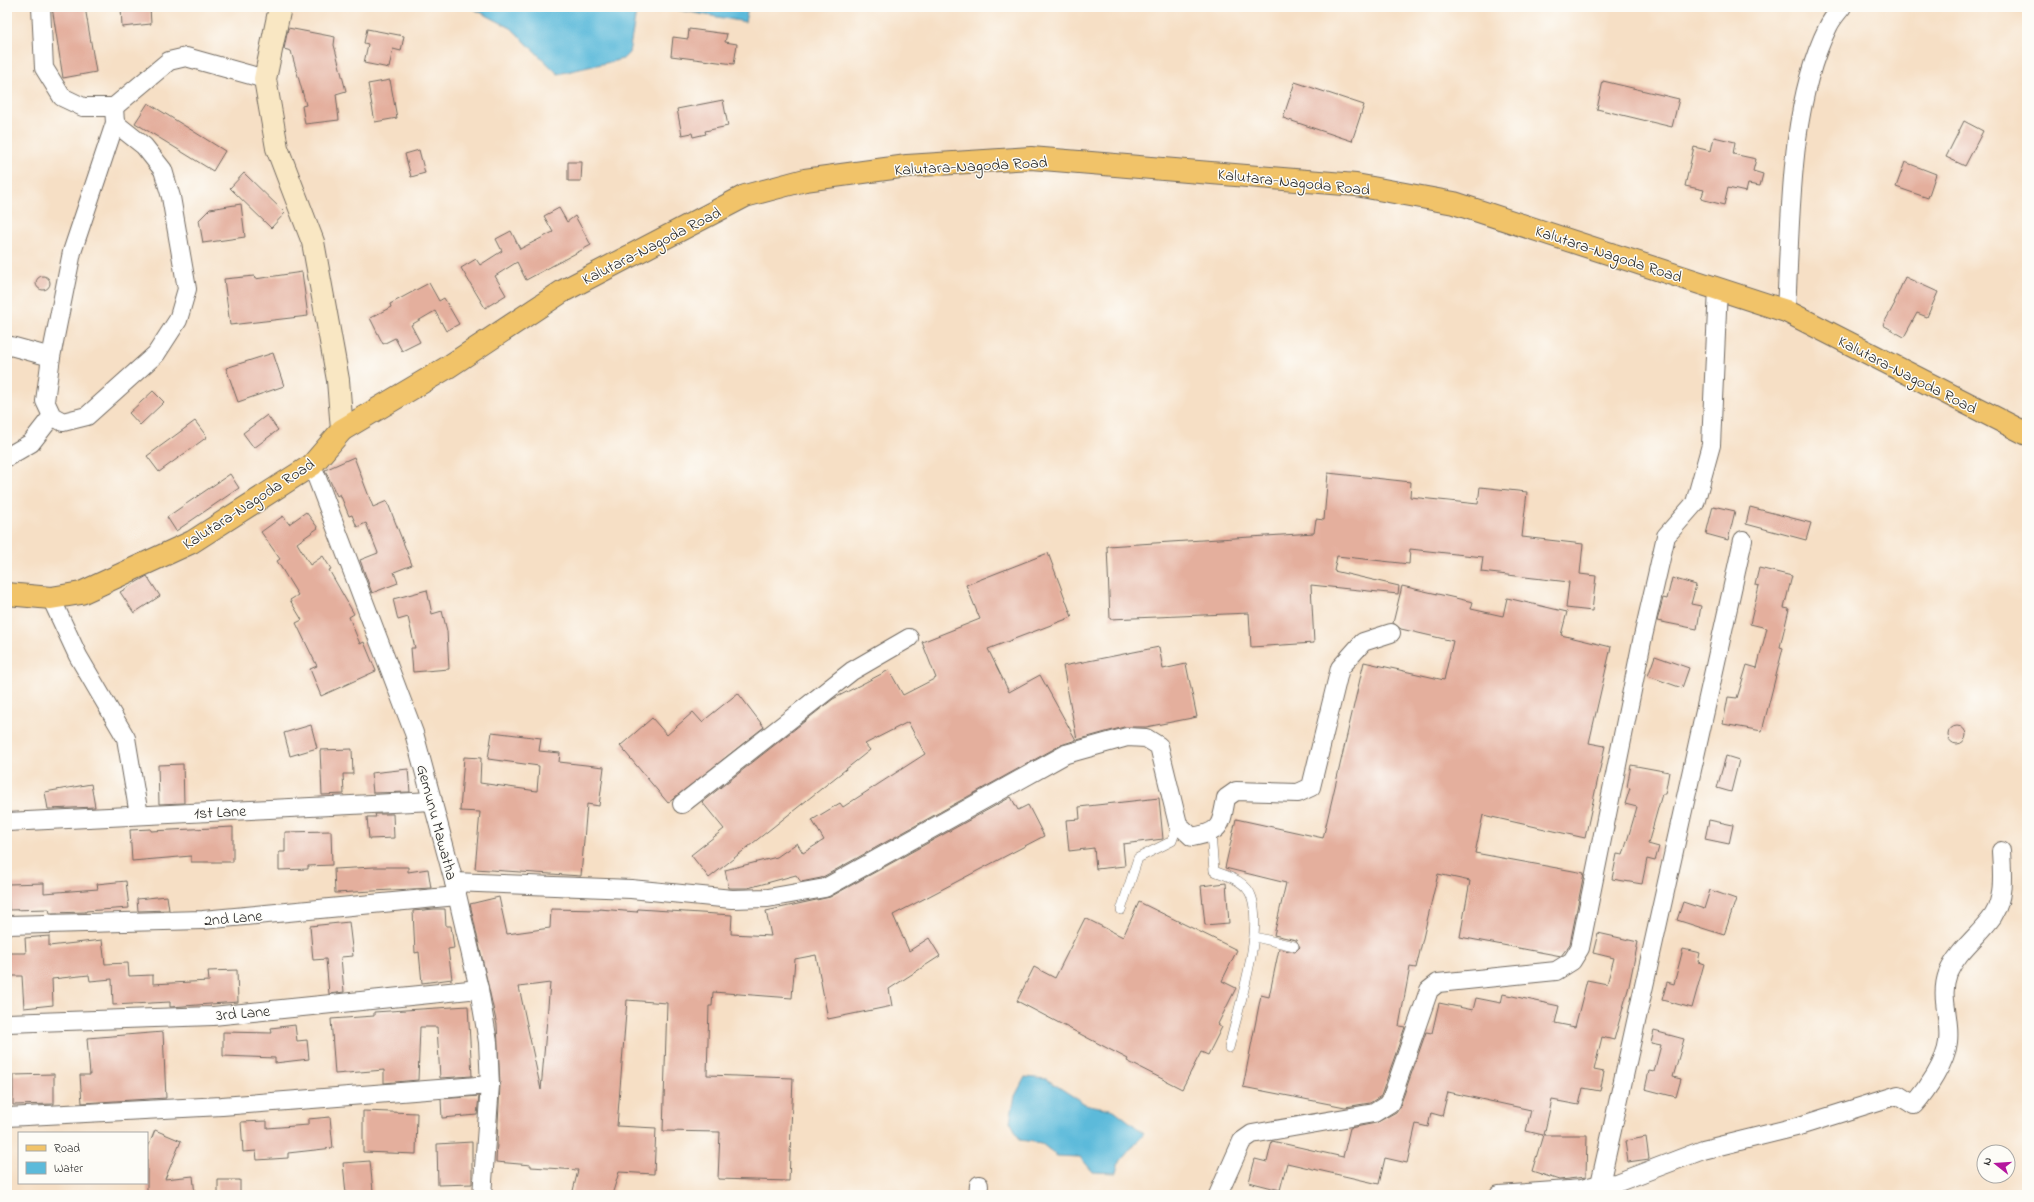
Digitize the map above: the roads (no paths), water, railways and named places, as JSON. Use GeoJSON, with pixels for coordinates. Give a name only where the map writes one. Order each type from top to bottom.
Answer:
{"type":"FeatureCollection","features":[{"type":"Feature","properties":{"kind":"main road","name":"Kalutara-Nagoda Road"},"geometry":{"type":"LineString","coordinates":[[7,594],[51,598],[82,593],[192,542],[312,466],[342,430],[448,367],[563,291],[745,196],[805,180],[907,166],[1031,158],[1356,185],[1454,203],[1786,311],[2027,434]]}},
{"type":"Feature","properties":{"kind":"street"},"geometry":{"type":"LineString","coordinates":[[40,7],[44,68],[62,97],[83,107],[115,115],[144,146],[163,170],[170,197],[187,289],[178,320],[156,354],[87,416],[63,422],[52,416],[45,401],[50,357],[72,252],[115,115],[169,61],[186,57],[265,79]]}},
{"type":"Feature","properties":{"kind":"street"},"geometry":{"type":"LineString","coordinates":[[280,7],[265,79],[277,148],[313,242],[338,380],[342,430]]}},
{"type":"Feature","properties":{"kind":"street"},"geometry":{"type":"LineString","coordinates":[[1786,311],[1796,148],[1808,79],[1828,26],[1842,7]]}},
{"type":"Feature","properties":{"kind":"street"},"geometry":{"type":"LineString","coordinates":[[1218,1195],[1242,1141],[1252,1134],[1374,1113],[1390,1103],[1429,990],[1438,983],[1556,971],[1572,961],[1580,948],[1642,641],[1666,536],[1695,503],[1711,445],[1718,288]]}},
{"type":"Feature","properties":{"kind":"street"},"geometry":{"type":"LineString","coordinates":[[7,345],[50,357]]}},
{"type":"Feature","properties":{"kind":"street"},"geometry":{"type":"LineString","coordinates":[[7,457],[31,443],[52,416]]}},
{"type":"Feature","properties":{"kind":"street","name":"Gemunu Mawatha"},"geometry":{"type":"LineString","coordinates":[[312,466],[414,733],[456,889],[479,989],[488,1042],[490,1085],[482,1195]]}},
{"type":"Feature","properties":{"kind":"street"},"geometry":{"type":"LineString","coordinates":[[1600,1184],[1743,540]]}},
{"type":"Feature","properties":{"kind":"street"},"geometry":{"type":"LineString","coordinates":[[51,598],[78,656],[126,738],[138,815]]}},
{"type":"Feature","properties":{"kind":"street"},"geometry":{"type":"LineString","coordinates":[[1178,824],[1192,837],[1211,834],[1221,822],[1226,798],[1236,791],[1298,793],[1311,787],[1340,668],[1364,642],[1391,632]]}},
{"type":"Feature","properties":{"kind":"street"},"geometry":{"type":"LineString","coordinates":[[682,804],[852,671],[909,638]]}},
{"type":"Feature","properties":{"kind":"street","name":"2nd Lane"},"geometry":{"type":"LineString","coordinates":[[7,925],[203,920],[456,889],[630,889],[732,899],[768,898],[825,888],[1066,754],[1127,737],[1146,738],[1159,746],[1178,824]]}},
{"type":"Feature","properties":{"kind":"street","name":"1st Lane"},"geometry":{"type":"LineString","coordinates":[[7,822],[433,801]]}},
{"type":"Feature","properties":{"kind":"street"},"geometry":{"type":"LineString","coordinates":[[1499,1195],[1582,1190],[1600,1184],[1616,1183],[1703,1150],[1796,1127],[1898,1095],[1914,1105],[1929,1088],[1948,1042],[1944,990],[1948,974],[1957,956],[1993,915],[1998,904],[2003,880],[2001,850]]}},
{"type":"Feature","properties":{"kind":"street","name":"3rd Lane"},"geometry":{"type":"LineString","coordinates":[[7,1023],[213,1016],[479,989]]}},
{"type":"Feature","properties":{"kind":"street"},"geometry":{"type":"LineString","coordinates":[[7,1117],[222,1106],[490,1085]]}},
{"type":"Feature","properties":{"kind":"lane"},"geometry":{"type":"LineString","coordinates":[[1120,910],[1138,858],[1172,841],[1178,824]]}},
{"type":"Feature","properties":{"kind":"lane"},"geometry":{"type":"LineString","coordinates":[[1211,834],[1214,871],[1238,880],[1252,897],[1255,937],[1229,1048]]}},
{"type":"Feature","properties":{"kind":"lane"},"geometry":{"type":"LineString","coordinates":[[1255,937],[1294,946]]}},
{"type":"Feature","properties":{"kind":"water"},"geometry":{"type":"Polygon","coordinates":[[[470,7],[637,7],[629,53],[623,59],[558,74],[511,28],[470,7]]]}},
{"type":"Feature","properties":{"kind":"water"},"geometry":{"type":"Polygon","coordinates":[[[662,7],[748,7],[745,22],[662,7]]]}},
{"type":"Feature","properties":{"kind":"water"},"geometry":{"type":"Polygon","coordinates":[[[1025,1077],[1046,1079],[1085,1104],[1114,1110],[1144,1133],[1118,1164],[1116,1173],[1093,1172],[1080,1157],[1057,1156],[1041,1143],[1020,1140],[1010,1121],[1015,1096],[1025,1077]]]}}]}
